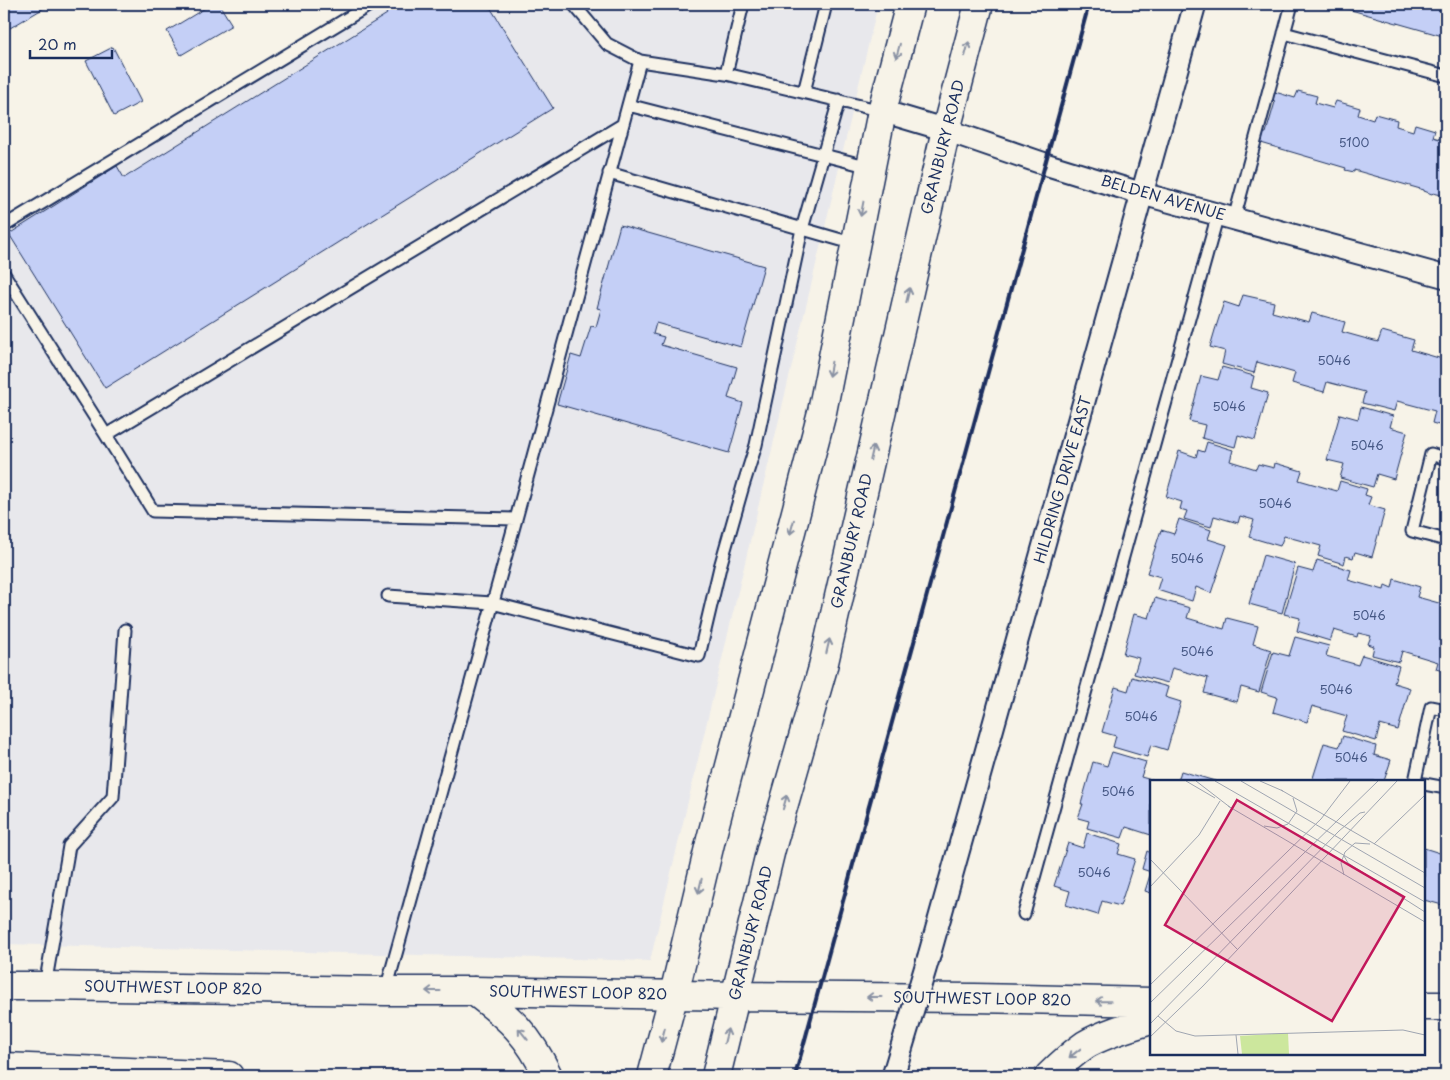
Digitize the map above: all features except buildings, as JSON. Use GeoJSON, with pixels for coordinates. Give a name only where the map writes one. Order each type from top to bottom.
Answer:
{"type":"FeatureCollection","features":[{"type":"Feature","properties":{"kind":"main road"},"geometry":{"type":"LineString","coordinates":[[652,1076],[674,994],[713,829],[822,412],[882,111],[910,4]]}},
{"type":"Feature","properties":{"kind":"main road","name":"GRANBURY ROAD"},"geometry":{"type":"LineString","coordinates":[[716,1076],[772,849],[822,671],[946,130],[979,4]]}},
{"type":"Feature","properties":{"kind":"main road","name":"SOUTHWEST LOOP 820"},"geometry":{"type":"LineString","coordinates":[[4,986],[474,991],[1150,1002]]}},
{"type":"Feature","properties":{"kind":"main road"},"geometry":{"type":"LineString","coordinates":[[474,991],[518,1027],[539,1057],[548,1076]]}},
{"type":"Feature","properties":{"kind":"main road"},"geometry":{"type":"LineString","coordinates":[[1425,1006],[1446,1006]]}},
{"type":"Feature","properties":{"kind":"main road"},"geometry":{"type":"LineString","coordinates":[[1049,1076],[1086,1044],[1119,1030],[1150,1020]]}},
{"type":"Feature","properties":{"kind":"main road"},"geometry":{"type":"LineString","coordinates":[[4,1067],[229,1076]]}},
{"type":"Feature","properties":{"kind":"street","name":"HILDRING DRIVE EAST"},"geometry":{"type":"LineString","coordinates":[[892,1076],[930,956],[1195,4]]}},
{"type":"Feature","properties":{"kind":"street","name":"BELDEN AVENUE"},"geometry":{"type":"LineString","coordinates":[[882,111],[1143,194],[1446,277]]}},
{"type":"Feature","properties":{"kind":"lane"},"geometry":{"type":"LineString","coordinates":[[4,226],[371,4]]}},
{"type":"Feature","properties":{"kind":"lane"},"geometry":{"type":"LineString","coordinates":[[574,4],[607,44],[640,61],[726,74],[882,111]]}},
{"type":"Feature","properties":{"kind":"lane"},"geometry":{"type":"LineString","coordinates":[[726,74],[743,4]]}},
{"type":"Feature","properties":{"kind":"lane"},"geometry":{"type":"LineString","coordinates":[[804,92],[826,4]]}},
{"type":"Feature","properties":{"kind":"lane"},"geometry":{"type":"LineString","coordinates":[[1024,914],[1226,217],[1292,4]]}},
{"type":"Feature","properties":{"kind":"lane"},"geometry":{"type":"LineString","coordinates":[[1284,33],[1446,76]]}},
{"type":"Feature","properties":{"kind":"lane"},"geometry":{"type":"LineString","coordinates":[[385,991],[516,519],[640,61]]}},
{"type":"Feature","properties":{"kind":"lane"},"geometry":{"type":"LineString","coordinates":[[388,596],[492,603],[699,656],[720,567],[756,445],[802,229],[839,100]]}},
{"type":"Feature","properties":{"kind":"lane"},"geometry":{"type":"LineString","coordinates":[[628,105],[870,167]]}},
{"type":"Feature","properties":{"kind":"lane"},"geometry":{"type":"LineString","coordinates":[[106,435],[622,125]]}},
{"type":"Feature","properties":{"kind":"lane"},"geometry":{"type":"LineString","coordinates":[[609,173],[855,244]]}},
{"type":"Feature","properties":{"kind":"lane"},"geometry":{"type":"LineString","coordinates":[[4,274],[153,511],[516,519]]}},
{"type":"Feature","properties":{"kind":"lane"},"geometry":{"type":"LineString","coordinates":[[1446,458],[1431,454],[1412,531],[1446,540]]}},
{"type":"Feature","properties":{"kind":"lane"},"geometry":{"type":"LineString","coordinates":[[45,986],[69,846],[113,797],[125,630]]}},
{"type":"Feature","properties":{"kind":"lane"},"geometry":{"type":"LineString","coordinates":[[1415,780],[1430,707],[1446,710]]}},
{"type":"Feature","properties":{"kind":"lane"},"geometry":{"type":"LineString","coordinates":[[1425,784],[1446,788]]}},
{"type":"Feature","properties":{"kind":"shaded area"},"geometry":{"type":"Polygon","coordinates":[[[382,4],[878,4],[650,961],[4,944],[4,232],[382,4]]]}},
{"type":"Feature","properties":{"kind":"railway"},"geometry":{"type":"LineString","coordinates":[[795,1076],[1089,4]]}}]}
